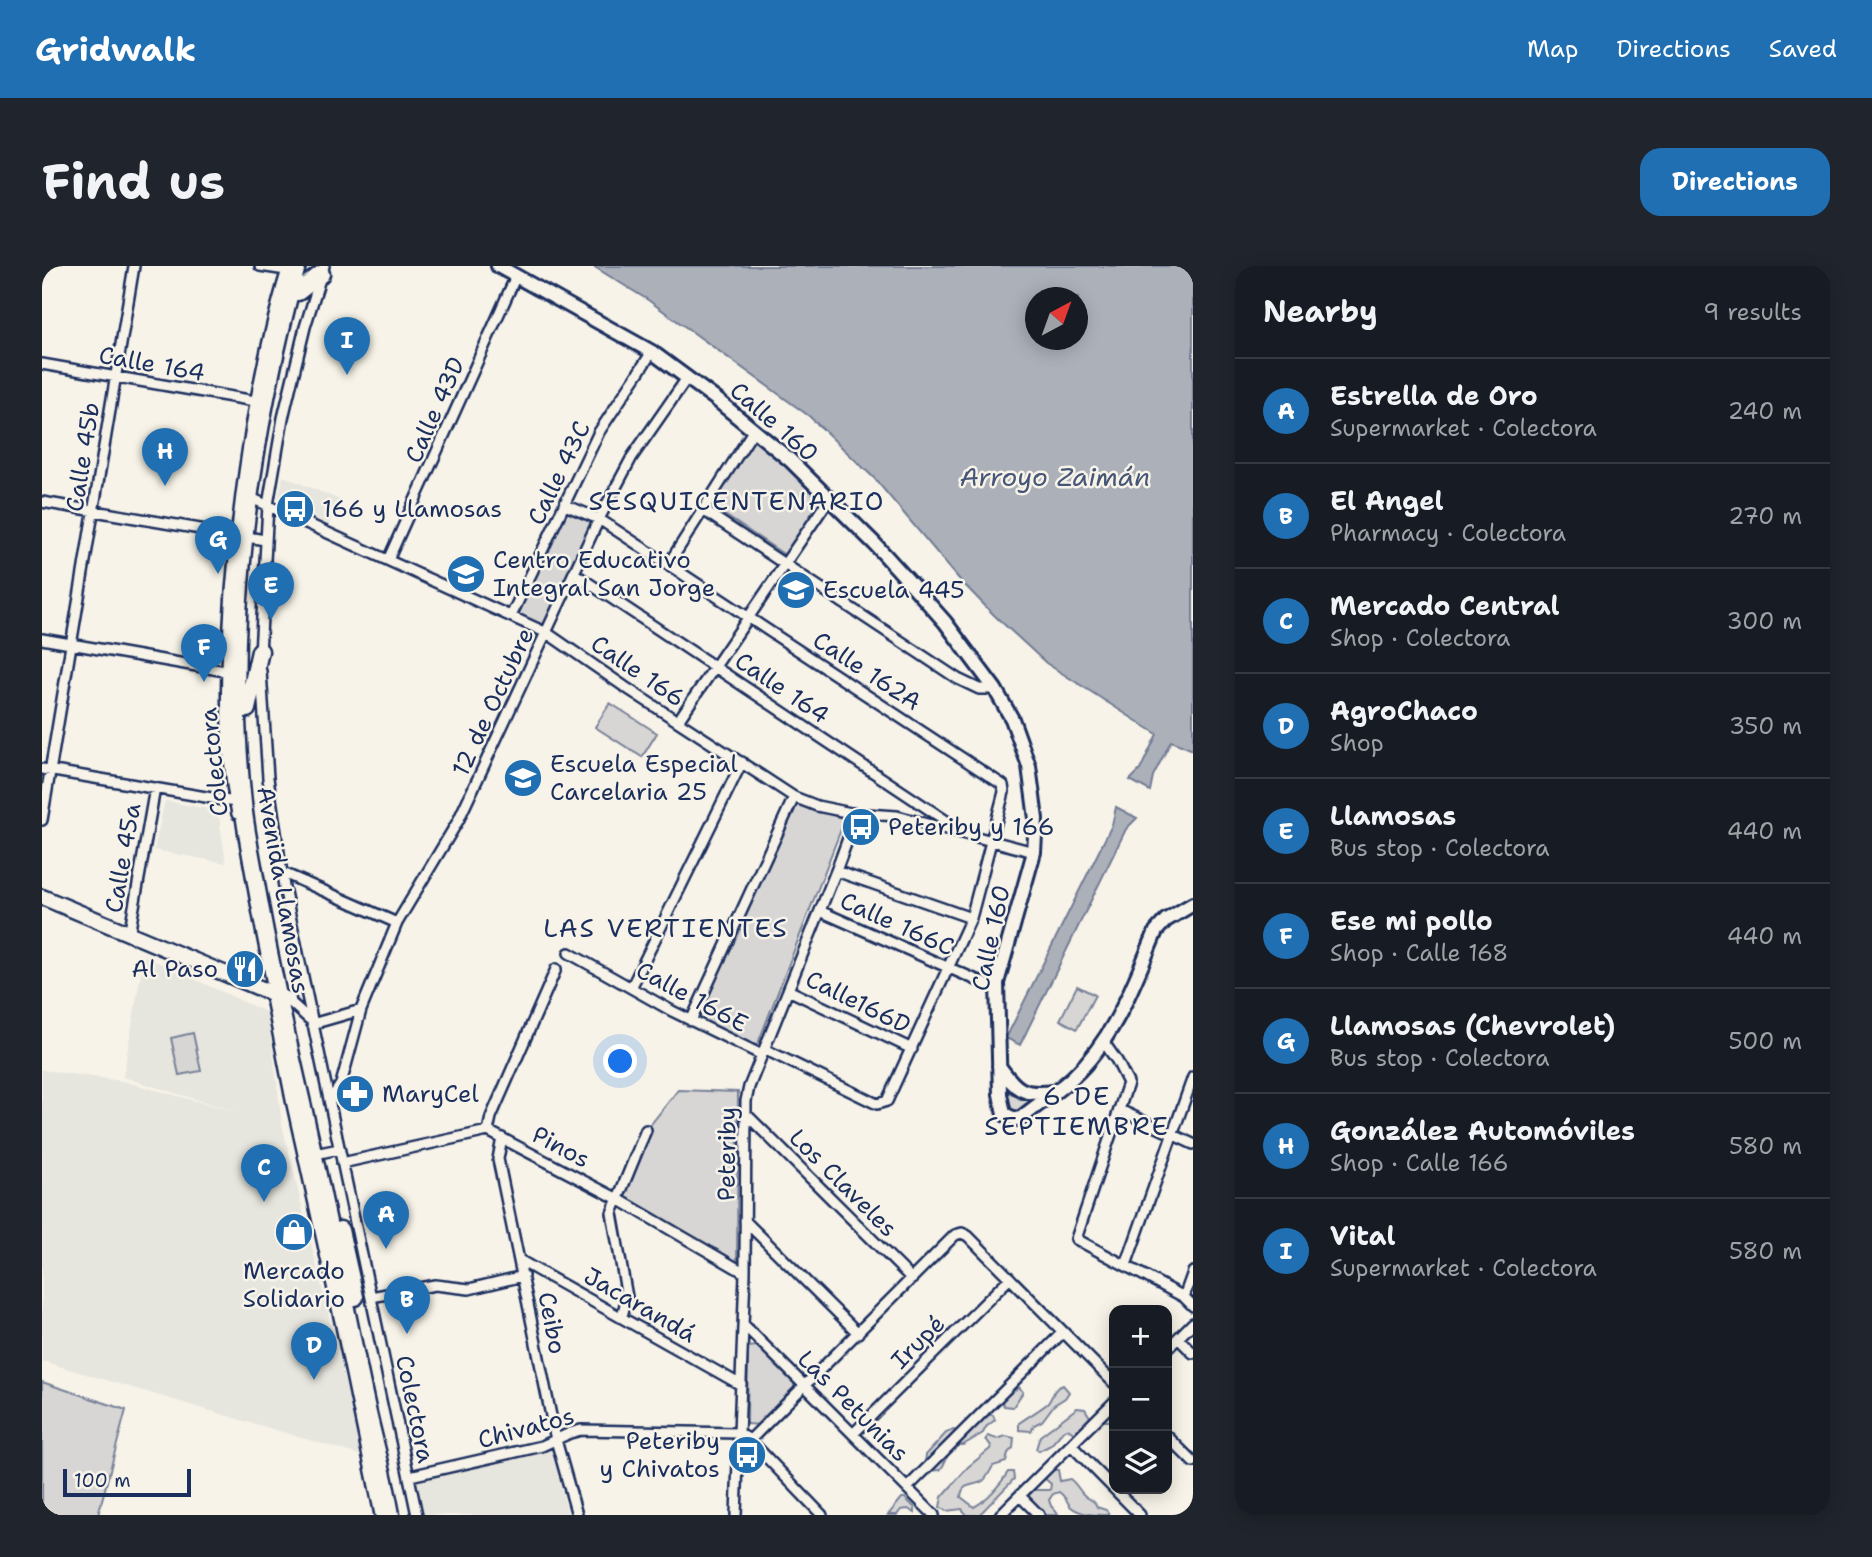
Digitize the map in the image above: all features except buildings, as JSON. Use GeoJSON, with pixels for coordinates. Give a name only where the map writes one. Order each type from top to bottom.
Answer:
{"type":"FeatureCollection","features":[{"type":"Feature","properties":{"kind":"highway","name":"Avenida Llamosas"},"geometry":{"type":"LineString","coordinates":[[254,499],[272,404],[306,266]]}},
{"type":"Feature","properties":{"kind":"highway","name":"Avenida Llamosas"},"geometry":{"type":"LineString","coordinates":[[290,267],[281,333],[264,402],[237,620],[236,671],[243,803],[279,996],[399,1515]]}},
{"type":"Feature","properties":{"kind":"highway"},"geometry":{"type":"LineString","coordinates":[[298,292],[322,270]]}},
{"type":"Feature","properties":{"kind":"highway"},"geometry":{"type":"LineString","coordinates":[[267,348],[281,333]]}},
{"type":"Feature","properties":{"kind":"highway","name":"Avenida Llamosas"},"geometry":{"type":"LineString","coordinates":[[249,537],[245,672],[248,757],[275,939],[279,996]]}},
{"type":"Feature","properties":{"kind":"highway"},"geometry":{"type":"LineString","coordinates":[[247,709],[260,651]]}},
{"type":"Feature","properties":{"kind":"highway","name":"Avenida Llamosas"},"geometry":{"type":"LineString","coordinates":[[317,1156],[363,1412],[386,1482],[391,1515]]}},
{"type":"Feature","properties":{"kind":"main road","name":"Calle 160"},"geometry":{"type":"LineString","coordinates":[[498,266],[652,352],[790,460],[914,586],[945,622],[995,689],[1012,719],[1029,766],[1036,819],[1034,852],[1000,968],[997,989],[1001,1108],[1009,1117],[1021,1118],[1073,1077],[1103,1041],[1125,1001],[1156,931],[1166,920],[1193,904]]}},
{"type":"Feature","properties":{"kind":"main road"},"geometry":{"type":"LineString","coordinates":[[42,897],[279,996]]}},
{"type":"Feature","properties":{"kind":"main road"},"geometry":{"type":"LineString","coordinates":[[999,1066],[1012,1084],[1023,1092],[1036,1094],[1055,1091]]}},
{"type":"Feature","properties":{"kind":"street","name":"Calle 45b"},"geometry":{"type":"LineString","coordinates":[[42,820],[46,769],[71,644],[134,266]]}},
{"type":"Feature","properties":{"kind":"street"},"geometry":{"type":"LineString","coordinates":[[254,499],[256,401],[267,348],[290,267],[260,266]]}},
{"type":"Feature","properties":{"kind":"street"},"geometry":{"type":"LineString","coordinates":[[254,499],[283,418],[322,270]]}},
{"type":"Feature","properties":{"kind":"street","name":"Calle 43D"},"geometry":{"type":"LineString","coordinates":[[388,560],[516,276]]}},
{"type":"Feature","properties":{"kind":"street","name":"Calle 43C"},"geometry":{"type":"LineString","coordinates":[[511,616],[599,432],[652,352]]}},
{"type":"Feature","properties":{"kind":"street","name":"Calle 164"},"geometry":{"type":"LineString","coordinates":[[42,364],[256,401]]}},
{"type":"Feature","properties":{"kind":"street","name":"12 de Octubre"},"geometry":{"type":"LineString","coordinates":[[330,1101],[344,1074],[361,1010],[397,923],[458,821],[599,519],[632,457],[687,377]]}},
{"type":"Feature","properties":{"kind":"street"},"geometry":{"type":"LineString","coordinates":[[668,565],[753,431]]}},
{"type":"Feature","properties":{"kind":"street","name":"Calle 166"},"geometry":{"type":"LineString","coordinates":[[254,499],[547,633],[794,797],[817,806],[851,813],[897,816],[1034,852]]}},
{"type":"Feature","properties":{"kind":"street"},"geometry":{"type":"LineString","coordinates":[[678,721],[829,499]]}},
{"type":"Feature","properties":{"kind":"street"},"geometry":{"type":"LineString","coordinates":[[42,502],[249,537],[260,651],[264,735],[281,872],[397,923]]}},
{"type":"Feature","properties":{"kind":"street","name":"Calle 162A"},"geometry":{"type":"LineString","coordinates":[[565,505],[599,519],[1003,785],[1004,792],[992,842]]}},
{"type":"Feature","properties":{"kind":"street"},"geometry":{"type":"LineString","coordinates":[[703,510],[958,679],[979,689],[995,689]]}},
{"type":"Feature","properties":{"kind":"street","name":"Colectora"},"geometry":{"type":"LineString","coordinates":[[249,537],[225,671],[227,747],[235,802],[279,996]]}},
{"type":"Feature","properties":{"kind":"street","name":"Calle 164"},"geometry":{"type":"LineString","coordinates":[[575,574],[967,835]]}},
{"type":"Feature","properties":{"kind":"street"},"geometry":{"type":"LineString","coordinates":[[42,639],[225,671]]}},
{"type":"Feature","properties":{"kind":"street"},"geometry":{"type":"LineString","coordinates":[[632,986],[741,762]]}},
{"type":"Feature","properties":{"kind":"street"},"geometry":{"type":"LineString","coordinates":[[46,769],[235,802]]}},
{"type":"Feature","properties":{"kind":"street","name":"Calle 45a"},"geometry":{"type":"LineString","coordinates":[[129,935],[155,788]]}},
{"type":"Feature","properties":{"kind":"street"},"geometry":{"type":"LineString","coordinates":[[691,1021],[794,797]]}},
{"type":"Feature","properties":{"kind":"street","name":"Peteriby"},"geometry":{"type":"LineString","coordinates":[[736,1515],[749,1087],[836,871],[853,825],[851,813]]}},
{"type":"Feature","properties":{"kind":"street"},"geometry":{"type":"LineString","coordinates":[[912,1049],[971,918],[992,842]]}},
{"type":"Feature","properties":{"kind":"street"},"geometry":{"type":"LineString","coordinates":[[836,871],[971,918]]}},
{"type":"Feature","properties":{"kind":"street","name":"Colectora"},"geometry":{"type":"LineString","coordinates":[[281,872],[330,1101],[317,1156],[342,1163],[417,1515]]}},
{"type":"Feature","properties":{"kind":"street","name":"Calle 166C"},"geometry":{"type":"LineString","coordinates":[[820,911],[997,989]]}},
{"type":"Feature","properties":{"kind":"street","name":"Calle 166E"},"geometry":{"type":"LineString","coordinates":[[569,953],[691,1021],[877,1104],[887,1101],[912,1049]]}},
{"type":"Feature","properties":{"kind":"street"},"geometry":{"type":"LineString","coordinates":[[342,1163],[488,1131],[491,1116],[556,969]]}},
{"type":"Feature","properties":{"kind":"street","name":"Calle166D"},"geometry":{"type":"LineString","coordinates":[[788,990],[912,1049]]}},
{"type":"Feature","properties":{"kind":"street"},"geometry":{"type":"LineString","coordinates":[[279,996],[298,1007],[312,1024],[361,1010]]}},
{"type":"Feature","properties":{"kind":"street"},"geometry":{"type":"LineString","coordinates":[[1103,1041],[1118,1061],[1128,1083],[1076,1238],[1184,1297],[1193,1306]]}},
{"type":"Feature","properties":{"kind":"street"},"geometry":{"type":"LineString","coordinates":[[1126,1265],[1193,1077]]}},
{"type":"Feature","properties":{"kind":"street"},"geometry":{"type":"LineString","coordinates":[[1120,1110],[1193,1144]]}},
{"type":"Feature","properties":{"kind":"street","name":"Los Claveles"},"geometry":{"type":"LineString","coordinates":[[747,1115],[912,1279]]}},
{"type":"Feature","properties":{"kind":"street"},"geometry":{"type":"LineString","coordinates":[[622,1316],[627,1297],[612,1213],[646,1130]]}},
{"type":"Feature","properties":{"kind":"street","name":"Pinos"},"geometry":{"type":"LineString","coordinates":[[488,1131],[618,1199],[745,1273]]}},
{"type":"Feature","properties":{"kind":"street","name":"Ceibo"},"geometry":{"type":"LineString","coordinates":[[502,1138],[498,1159],[556,1440],[577,1515]]}},
{"type":"Feature","properties":{"kind":"street"},"geometry":{"type":"LineString","coordinates":[[745,1221],[858,1333]]}},
{"type":"Feature","properties":{"kind":"street"},"geometry":{"type":"LineString","coordinates":[[750,1440],[955,1235],[962,1233],[1109,1378]]}},
{"type":"Feature","properties":{"kind":"street","name":"Jacarandá"},"geometry":{"type":"LineString","coordinates":[[519,1260],[741,1385]]}},
{"type":"Feature","properties":{"kind":"street"},"geometry":{"type":"LineString","coordinates":[[1184,1297],[1193,1272]]}},
{"type":"Feature","properties":{"kind":"street"},"geometry":{"type":"LineString","coordinates":[[371,1297],[435,1285],[469,1289],[523,1276]]}},
{"type":"Feature","properties":{"kind":"street","name":"Irupé"},"geometry":{"type":"LineString","coordinates":[[853,1434],[1010,1278]]}},
{"type":"Feature","properties":{"kind":"street"},"geometry":{"type":"LineString","coordinates":[[1172,1344],[1193,1323]]}},
{"type":"Feature","properties":{"kind":"street","name":"Las Petunias"},"geometry":{"type":"LineString","coordinates":[[743,1324],[934,1515]]}},
{"type":"Feature","properties":{"kind":"street"},"geometry":{"type":"LineString","coordinates":[[907,1488],[1063,1332]]}},
{"type":"Feature","properties":{"kind":"street"},"geometry":{"type":"LineString","coordinates":[[1178,1338],[1193,1353]]}},
{"type":"Feature","properties":{"kind":"street"},"geometry":{"type":"LineString","coordinates":[[1000,1515],[1109,1407]]}},
{"type":"Feature","properties":{"kind":"street"},"geometry":{"type":"LineString","coordinates":[[363,1412],[380,1515]]}},
{"type":"Feature","properties":{"kind":"street","name":"Chivatos"},"geometry":{"type":"LineString","coordinates":[[410,1476],[542,1446],[581,1430],[738,1433]]}},
{"type":"Feature","properties":{"kind":"street"},"geometry":{"type":"LineString","coordinates":[[738,1433],[750,1440],[822,1515]]}},
{"type":"Feature","properties":{"kind":"street"},"geometry":{"type":"LineString","coordinates":[[1172,1441],[1193,1462]]}},
{"type":"Feature","properties":{"kind":"street"},"geometry":{"type":"LineString","coordinates":[[1071,1445],[1140,1515]]}},
{"type":"Feature","properties":{"kind":"street"},"geometry":{"type":"LineString","coordinates":[[1020,1496],[1039,1515]]}},
{"type":"Feature","properties":{"kind":"shaded area"},"geometry":{"type":"Polygon","coordinates":[[[754,440],[760,442],[823,500],[785,555],[708,504],[746,445],[754,440]]]}},
{"type":"Feature","properties":{"kind":"shaded area"},"geometry":{"type":"Polygon","coordinates":[[[283,476],[340,500],[329,525],[278,502],[283,476]]]}},
{"type":"Feature","properties":{"kind":"shaded area"},"geometry":{"type":"Polygon","coordinates":[[[567,508],[595,521],[544,628],[514,615],[567,508]]]}},
{"type":"Feature","properties":{"kind":"shaded area"},"geometry":{"type":"Polygon","coordinates":[[[610,703],[657,733],[642,757],[595,727],[610,703]]]}},
{"type":"Feature","properties":{"kind":"shaded area"},"geometry":{"type":"Polygon","coordinates":[[[165,801],[218,811],[226,863],[154,850],[165,801]]]}},
{"type":"Feature","properties":{"kind":"shaded area"},"geometry":{"type":"Polygon","coordinates":[[[795,803],[845,819],[757,1046],[698,1017],[795,803]]]}},
{"type":"Feature","properties":{"kind":"shaded area"},"geometry":{"type":"Polygon","coordinates":[[[144,956],[268,1013],[282,1125],[363,1456],[42,1361],[42,1070],[122,1081],[241,1113],[123,1077],[144,956]]]}},
{"type":"Feature","properties":{"kind":"shaded area"},"geometry":{"type":"Polygon","coordinates":[[[1077,986],[1095,995],[1077,1029],[1060,1020],[1077,986]]]}},
{"type":"Feature","properties":{"kind":"shaded area"},"geometry":{"type":"Polygon","coordinates":[[[193,1033],[201,1071],[179,1075],[171,1038],[193,1033]]]}},
{"type":"Feature","properties":{"kind":"shaded area"},"geometry":{"type":"Polygon","coordinates":[[[678,1090],[738,1092],[737,1262],[619,1194],[644,1133],[678,1090]]]}},
{"type":"Feature","properties":{"kind":"shaded area"},"geometry":{"type":"Polygon","coordinates":[[[1006,1090],[1020,1099],[1030,1100],[1031,1103],[1012,1112],[1006,1107],[1006,1090]]]}},
{"type":"Feature","properties":{"kind":"shaded area"},"geometry":{"type":"Polygon","coordinates":[[[758,1346],[794,1381],[794,1391],[761,1425],[747,1424],[748,1347],[758,1346]]]}},
{"type":"Feature","properties":{"kind":"shaded area"},"geometry":{"type":"Polygon","coordinates":[[[42,1382],[126,1410],[98,1515],[42,1515],[42,1382]]]}},
{"type":"Feature","properties":{"kind":"shaded area"},"geometry":{"type":"Polygon","coordinates":[[[1063,1385],[1069,1392],[1065,1398],[1054,1405],[1031,1431],[1019,1430],[1019,1423],[1048,1403],[1055,1390],[1063,1385]]]}},
{"type":"Feature","properties":{"kind":"shaded area"},"geometry":{"type":"Polygon","coordinates":[[[1019,1387],[1023,1392],[1013,1407],[1004,1406],[1001,1400],[1019,1387]]]}},
{"type":"Feature","properties":{"kind":"shaded area"},"geometry":{"type":"Polygon","coordinates":[[[1077,1408],[1085,1409],[1090,1417],[1109,1412],[1109,1421],[1095,1424],[1088,1436],[1079,1437],[1068,1429],[1064,1430],[1051,1445],[1039,1451],[1036,1449],[1040,1436],[1077,1408]]]}},
{"type":"Feature","properties":{"kind":"shaded area"},"geometry":{"type":"Polygon","coordinates":[[[984,1415],[993,1415],[995,1420],[983,1433],[963,1445],[953,1445],[940,1470],[930,1471],[925,1462],[926,1455],[946,1433],[953,1430],[963,1432],[984,1415]]]}},
{"type":"Feature","properties":{"kind":"shaded area"},"geometry":{"type":"Polygon","coordinates":[[[988,1436],[997,1439],[1006,1436],[1014,1438],[1013,1448],[1008,1453],[1006,1462],[993,1466],[983,1481],[963,1489],[961,1497],[974,1507],[1002,1482],[1008,1472],[1013,1472],[1014,1479],[979,1515],[967,1515],[962,1509],[946,1511],[940,1507],[942,1497],[968,1467],[990,1449],[986,1439],[988,1436]]]}},
{"type":"Feature","properties":{"kind":"shaded area"},"geometry":{"type":"Polygon","coordinates":[[[551,1447],[568,1515],[424,1515],[416,1480],[551,1447]]]}},
{"type":"Feature","properties":{"kind":"shaded area"},"geometry":{"type":"Polygon","coordinates":[[[1048,1469],[1058,1470],[1060,1481],[1070,1479],[1097,1507],[1106,1510],[1110,1515],[1093,1515],[1078,1511],[1070,1506],[1059,1492],[1053,1494],[1049,1500],[1059,1515],[1045,1515],[1041,1509],[1028,1505],[1025,1499],[1034,1490],[1050,1490],[1051,1484],[1043,1477],[1048,1469]]]}},
{"type":"Feature","properties":{"kind":"shaded area"},"geometry":{"type":"Polygon","coordinates":[[[902,1498],[915,1508],[915,1513],[908,1509],[901,1510],[897,1515],[888,1515],[902,1498]]]}},
{"type":"Feature","properties":{"kind":"water","name":"Arroyo Zaimán"},"geometry":{"type":"Polygon","coordinates":[[[593,266],[1193,266],[1193,750],[1171,741],[1153,776],[1150,791],[1130,780],[1140,770],[1157,734],[1046,663],[960,580],[875,479],[809,416],[648,300],[593,266]]]}},
{"type":"Feature","properties":{"kind":"water"},"geometry":{"type":"Polygon","coordinates":[[[1116,807],[1137,818],[1126,829],[1020,1045],[1006,1038],[1112,825],[1116,807]]]}},
{"type":"Feature","properties":{"kind":"place","name":"Vital"},"geometry":{"type":"Point","coordinates":[347,375]}},
{"type":"Feature","properties":{"kind":"place","name":"González Automóviles"},"geometry":{"type":"Point","coordinates":[165,486]}},
{"type":"Feature","properties":{"kind":"place","name":"166 y Llamosas"},"geometry":{"type":"Point","coordinates":[295,509]}},
{"type":"Feature","properties":{"kind":"place","name":"Llamosas (Chevrolet)"},"geometry":{"type":"Point","coordinates":[218,574]}},
{"type":"Feature","properties":{"kind":"place","name":"Centro Educativo Integral San Jorge"},"geometry":{"type":"Point","coordinates":[466,574]}},
{"type":"Feature","properties":{"kind":"place","name":"Escuela 445"},"geometry":{"type":"Point","coordinates":[796,590]}},
{"type":"Feature","properties":{"kind":"place","name":"Llamosas"},"geometry":{"type":"Point","coordinates":[271,620]}},
{"type":"Feature","properties":{"kind":"place","name":"Ese mi pollo"},"geometry":{"type":"Point","coordinates":[204,682]}},
{"type":"Feature","properties":{"kind":"place","name":"Escuela Especial Carcelaria 25"},"geometry":{"type":"Point","coordinates":[523,778]}},
{"type":"Feature","properties":{"kind":"place","name":"Peteriby y 166"},"geometry":{"type":"Point","coordinates":[861,827]}},
{"type":"Feature","properties":{"kind":"place","name":"Al Paso"},"geometry":{"type":"Point","coordinates":[245,969]}},
{"type":"Feature","properties":{"kind":"place","name":"MaryCel"},"geometry":{"type":"Point","coordinates":[355,1094]}},
{"type":"Feature","properties":{"kind":"place","name":"Mercado Central"},"geometry":{"type":"Point","coordinates":[264,1202]}},
{"type":"Feature","properties":{"kind":"place","name":"Mercado Solidario"},"geometry":{"type":"Point","coordinates":[294,1232]}},
{"type":"Feature","properties":{"kind":"place","name":"Estrella de Oro"},"geometry":{"type":"Point","coordinates":[386,1249]}},
{"type":"Feature","properties":{"kind":"place","name":"El Angel"},"geometry":{"type":"Point","coordinates":[407,1334]}},
{"type":"Feature","properties":{"kind":"place","name":"AgroChaco"},"geometry":{"type":"Point","coordinates":[314,1380]}},
{"type":"Feature","properties":{"kind":"place","name":"Peteriby y Chivatos"},"geometry":{"type":"Point","coordinates":[747,1455]}},
{"type":"Feature","properties":{"kind":"district","name":"SESQUICENTENARIO"},"geometry":{"type":"Point","coordinates":[737,501]}},
{"type":"Feature","properties":{"kind":"district","name":"LAS VERTIENTES"},"geometry":{"type":"Point","coordinates":[666,928]}},
{"type":"Feature","properties":{"kind":"district","name":"6 DE SEPTIEMBRE"},"geometry":{"type":"Point","coordinates":[1077,1111]}}]}
